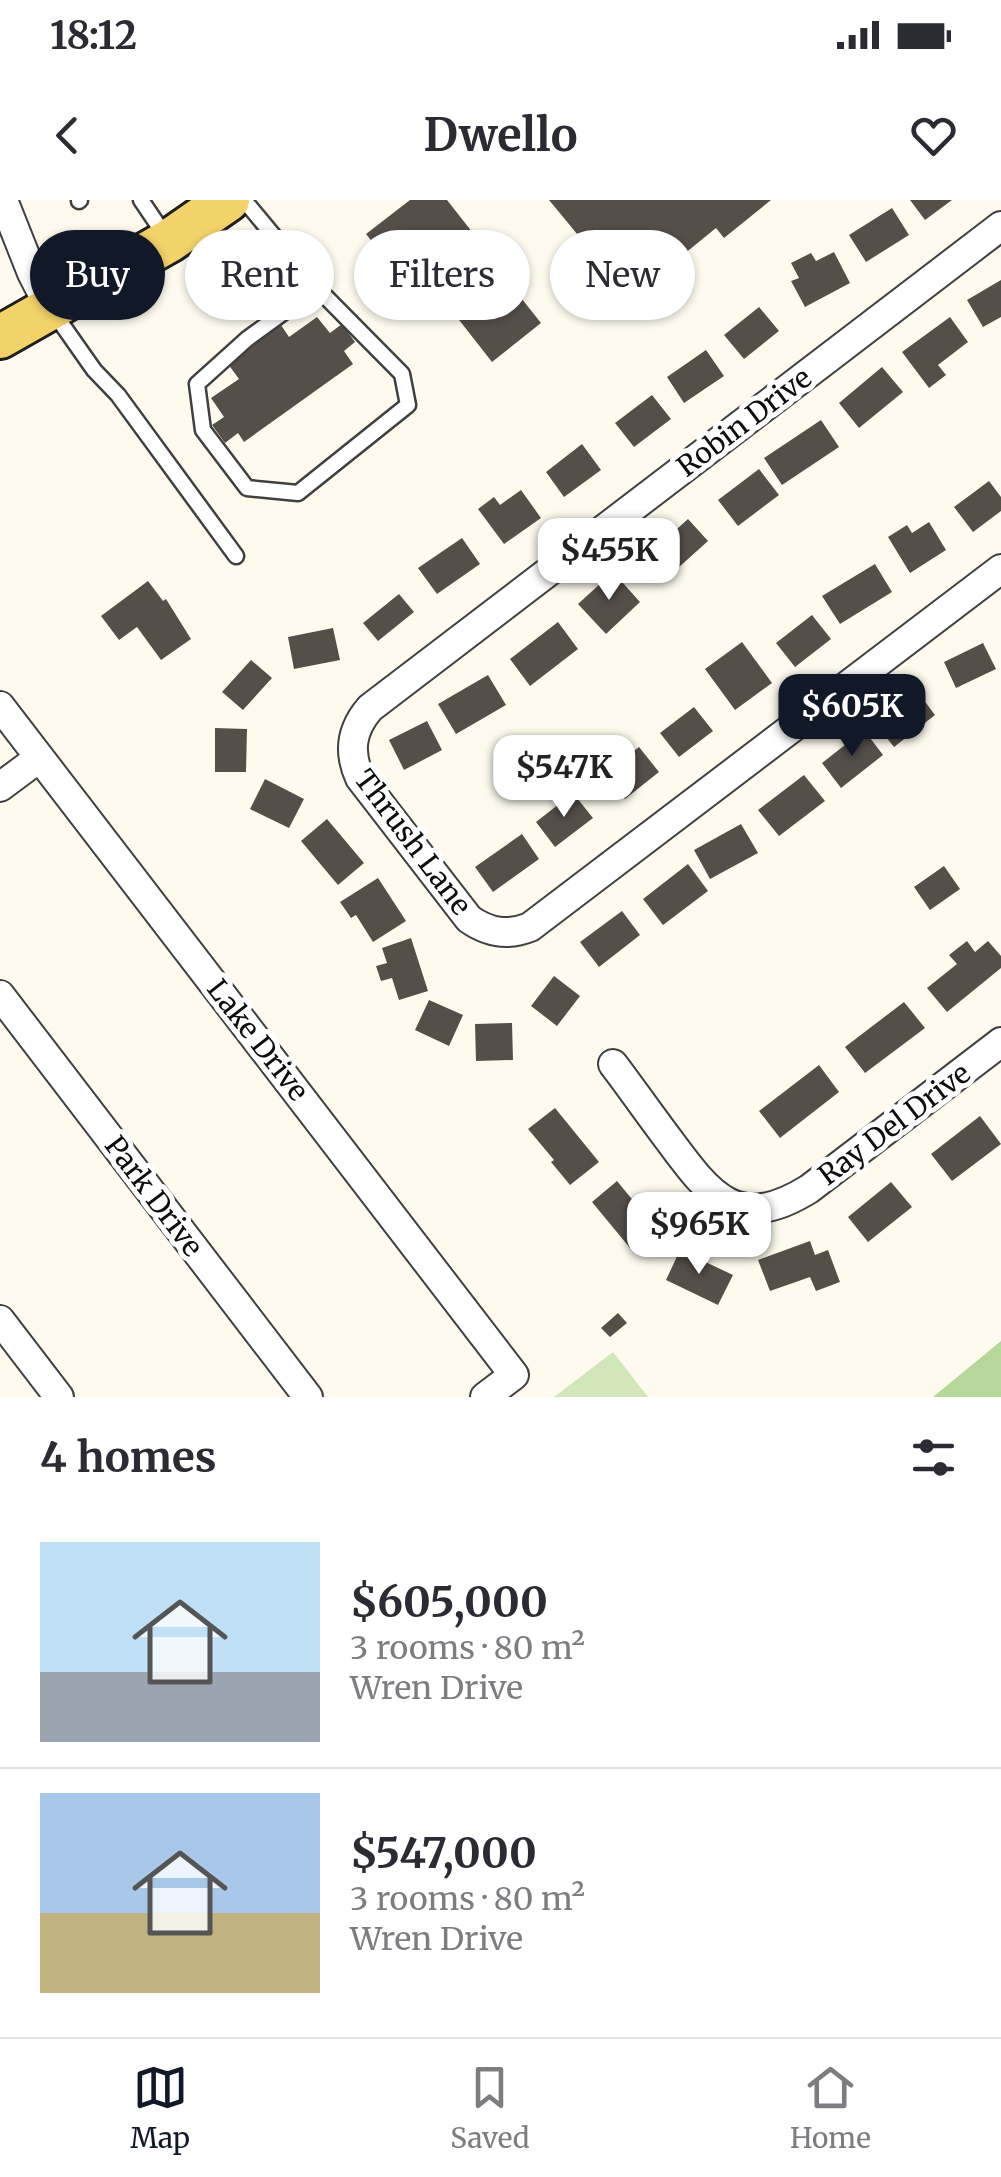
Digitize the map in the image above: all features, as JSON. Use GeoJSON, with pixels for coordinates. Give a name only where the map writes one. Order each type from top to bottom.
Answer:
{"type":"FeatureCollection","features":[{"type":"Feature","properties":{"kind":"main road"},"geometry":{"type":"LineString","coordinates":[[165,243],[228,200]]}},
{"type":"Feature","properties":{"kind":"main road"},"geometry":{"type":"LineString","coordinates":[[0,337],[32,320]]}},
{"type":"Feature","properties":{"kind":"street"},"geometry":{"type":"LineString","coordinates":[[3,200],[30,268]]}},
{"type":"Feature","properties":{"kind":"street","name":"Robin Drive"},"geometry":{"type":"LineString","coordinates":[[353,736],[370,708],[1001,226]]}},
{"type":"Feature","properties":{"kind":"street","name":"Thrush Lane"},"geometry":{"type":"LineString","coordinates":[[353,736],[352,758],[360,778],[469,920],[497,932],[514,932],[530,927],[1001,569]]}},
{"type":"Feature","properties":{"kind":"street","name":"Lake Drive"},"geometry":{"type":"LineString","coordinates":[[0,706],[514,1375],[485,1397]]}},
{"type":"Feature","properties":{"kind":"street"},"geometry":{"type":"LineString","coordinates":[[0,788],[39,758]]}},
{"type":"Feature","properties":{"kind":"street","name":"Park Drive"},"geometry":{"type":"LineString","coordinates":[[0,995],[308,1397]]}},
{"type":"Feature","properties":{"kind":"street","name":"Ray Del Drive"},"geometry":{"type":"LineString","coordinates":[[613,1064],[689,1167],[716,1196],[752,1209],[782,1204],[809,1188],[1001,1042]]}},
{"type":"Feature","properties":{"kind":"street"},"geometry":{"type":"LineString","coordinates":[[0,1320],[59,1397]]}},
{"type":"Feature","properties":{"kind":"lane"},"geometry":{"type":"LineString","coordinates":[[141,200],[169,241]]}},
{"type":"Feature","properties":{"kind":"lane"},"geometry":{"type":"LineString","coordinates":[[244,200],[269,230]]}},
{"type":"Feature","properties":{"kind":"lane"},"geometry":{"type":"LineString","coordinates":[[317,288],[402,374],[408,405],[298,494],[247,488],[203,430],[196,384],[247,338],[317,288]]}},
{"type":"Feature","properties":{"kind":"lane"},"geometry":{"type":"LineString","coordinates":[[58,320],[236,556]]}},
{"type":"Feature","properties":{"kind":"green space"},"geometry":{"type":"Polygon","coordinates":[[[1001,1341],[1001,1397],[933,1397],[1001,1341]]]}},
{"type":"Feature","properties":{"kind":"green space"},"geometry":{"type":"Polygon","coordinates":[[[613,1352],[648,1397],[554,1397],[613,1352]]]}},
{"type":"Feature","properties":{"kind":"building"},"geometry":{"type":"Polygon","coordinates":[[[410,200],[447,200],[471,230],[371,230],[410,200]]]}},
{"type":"Feature","properties":{"kind":"building"},"geometry":{"type":"Polygon","coordinates":[[[549,200],[771,200],[724,238],[716,228],[695,245],[695,230],[574,230],[549,200]]]}},
{"type":"Feature","properties":{"kind":"building"},"geometry":{"type":"Polygon","coordinates":[[[910,200],[952,200],[925,220],[910,200]]]}},
{"type":"Feature","properties":{"kind":"building"},"geometry":{"type":"Polygon","coordinates":[[[892,208],[909,235],[866,262],[849,235],[892,208]]]}},
{"type":"Feature","properties":{"kind":"building"},"geometry":{"type":"Polygon","coordinates":[[[834,252],[850,283],[805,307],[791,281],[799,278],[791,263],[811,253],[816,261],[834,252]]]}},
{"type":"Feature","properties":{"kind":"building"},"geometry":{"type":"Polygon","coordinates":[[[1001,280],[1001,317],[983,327],[967,300],[1001,280]]]}},
{"type":"Feature","properties":{"kind":"building"},"geometry":{"type":"Polygon","coordinates":[[[759,307],[779,331],[744,359],[724,335],[759,307]]]}},
{"type":"Feature","properties":{"kind":"building"},"geometry":{"type":"Polygon","coordinates":[[[530,309],[541,323],[492,362],[459,320],[530,320],[530,309]]]}},
{"type":"Feature","properties":{"kind":"building"},"geometry":{"type":"Polygon","coordinates":[[[950,317],[968,342],[938,365],[946,375],[929,388],[902,352],[950,317]]]}},
{"type":"Feature","properties":{"kind":"building"},"geometry":{"type":"Polygon","coordinates":[[[313,320],[319,320],[330,333],[342,324],[355,342],[344,351],[353,364],[244,442],[238,433],[225,443],[212,425],[224,417],[211,398],[239,379],[228,364],[281,325],[289,337],[313,320]]]}},
{"type":"Feature","properties":{"kind":"building"},"geometry":{"type":"Polygon","coordinates":[[[706,350],[724,376],[684,403],[667,377],[706,350]]]}},
{"type":"Feature","properties":{"kind":"building"},"geometry":{"type":"Polygon","coordinates":[[[882,367],[903,392],[859,428],[839,403],[882,367]]]}},
{"type":"Feature","properties":{"kind":"building"},"geometry":{"type":"Polygon","coordinates":[[[652,395],[671,419],[634,447],[615,423],[652,395]]]}},
{"type":"Feature","properties":{"kind":"building"},"geometry":{"type":"Polygon","coordinates":[[[821,420],[839,447],[782,485],[764,458],[821,420]]]}},
{"type":"Feature","properties":{"kind":"building"},"geometry":{"type":"Polygon","coordinates":[[[582,444],[601,470],[564,497],[546,472],[582,444]]]}},
{"type":"Feature","properties":{"kind":"building"},"geometry":{"type":"Polygon","coordinates":[[[759,469],[779,495],[738,526],[718,500],[759,469]]]}},
{"type":"Feature","properties":{"kind":"building"},"geometry":{"type":"Polygon","coordinates":[[[989,481],[1001,497],[1001,511],[973,532],[954,507],[989,481]]]}},
{"type":"Feature","properties":{"kind":"building"},"geometry":{"type":"Polygon","coordinates":[[[521,490],[541,518],[504,544],[478,509],[494,497],[500,505],[521,490]]]}},
{"type":"Feature","properties":{"kind":"building"},"geometry":{"type":"Polygon","coordinates":[[[688,519],[708,541],[678,568],[658,546],[688,519]]]}},
{"type":"Feature","properties":{"kind":"building"},"geometry":{"type":"Polygon","coordinates":[[[929,522],[946,550],[910,573],[888,537],[907,525],[912,533],[929,522]]]}},
{"type":"Feature","properties":{"kind":"building"},"geometry":{"type":"Polygon","coordinates":[[[462,538],[480,564],[437,594],[418,568],[462,538]]]}},
{"type":"Feature","properties":{"kind":"building"},"geometry":{"type":"Polygon","coordinates":[[[875,564],[892,592],[840,624],[822,596],[875,564]]]}},
{"type":"Feature","properties":{"kind":"building"},"geometry":{"type":"Polygon","coordinates":[[[613,572],[640,602],[606,634],[578,604],[613,572]]]}},
{"type":"Feature","properties":{"kind":"building"},"geometry":{"type":"Polygon","coordinates":[[[148,581],[163,601],[166,599],[191,639],[161,660],[137,627],[119,640],[101,616],[148,581]]]}},
{"type":"Feature","properties":{"kind":"building"},"geometry":{"type":"Polygon","coordinates":[[[399,594],[414,612],[378,641],[363,623],[399,594]]]}},
{"type":"Feature","properties":{"kind":"building"},"geometry":{"type":"Polygon","coordinates":[[[812,615],[831,639],[795,667],[776,643],[812,615]]]}},
{"type":"Feature","properties":{"kind":"building"},"geometry":{"type":"Polygon","coordinates":[[[558,622],[578,649],[530,686],[510,659],[558,622]]]}},
{"type":"Feature","properties":{"kind":"building"},"geometry":{"type":"Polygon","coordinates":[[[333,628],[340,660],[294,669],[288,637],[333,628]]]}},
{"type":"Feature","properties":{"kind":"building"},"geometry":{"type":"Polygon","coordinates":[[[742,642],[772,683],[735,710],[705,669],[742,642]]]}},
{"type":"Feature","properties":{"kind":"building"},"geometry":{"type":"Polygon","coordinates":[[[983,643],[996,669],[956,688],[944,662],[983,643]]]}},
{"type":"Feature","properties":{"kind":"building"},"geometry":{"type":"Polygon","coordinates":[[[251,660],[272,678],[243,710],[222,692],[251,660]]]}},
{"type":"Feature","properties":{"kind":"building"},"geometry":{"type":"Polygon","coordinates":[[[488,675],[506,705],[456,734],[438,704],[488,675]]]}},
{"type":"Feature","properties":{"kind":"building"},"geometry":{"type":"Polygon","coordinates":[[[917,691],[935,715],[894,747],[875,723],[917,691]]]}},
{"type":"Feature","properties":{"kind":"building"},"geometry":{"type":"Polygon","coordinates":[[[694,707],[713,731],[679,757],[660,733],[694,707]]]}},
{"type":"Feature","properties":{"kind":"building"},"geometry":{"type":"Polygon","coordinates":[[[427,721],[442,750],[404,770],[389,740],[427,721]]]}},
{"type":"Feature","properties":{"kind":"building"},"geometry":{"type":"Polygon","coordinates":[[[215,728],[247,729],[246,772],[215,772],[215,728]]]}},
{"type":"Feature","properties":{"kind":"building"},"geometry":{"type":"Polygon","coordinates":[[[864,730],[883,755],[841,788],[822,763],[864,730]]]}},
{"type":"Feature","properties":{"kind":"building"},"geometry":{"type":"Polygon","coordinates":[[[639,747],[659,772],[625,799],[605,773],[639,747]]]}},
{"type":"Feature","properties":{"kind":"building"},"geometry":{"type":"Polygon","coordinates":[[[804,775],[825,801],[779,836],[758,810],[804,775]]]}},
{"type":"Feature","properties":{"kind":"building"},"geometry":{"type":"Polygon","coordinates":[[[265,779],[304,799],[289,828],[250,809],[265,779]]]}},
{"type":"Feature","properties":{"kind":"building"},"geometry":{"type":"Polygon","coordinates":[[[573,793],[593,818],[555,847],[536,822],[573,793]]]}},
{"type":"Feature","properties":{"kind":"building"},"geometry":{"type":"Polygon","coordinates":[[[327,819],[364,863],[338,885],[301,841],[327,819]]]}},
{"type":"Feature","properties":{"kind":"building"},"geometry":{"type":"Polygon","coordinates":[[[741,824],[758,853],[710,879],[694,850],[741,824]]]}},
{"type":"Feature","properties":{"kind":"building"},"geometry":{"type":"Polygon","coordinates":[[[522,834],[539,859],[493,892],[475,867],[522,834]]]}},
{"type":"Feature","properties":{"kind":"building"},"geometry":{"type":"Polygon","coordinates":[[[688,864],[708,891],[663,925],[643,899],[688,864]]]}},
{"type":"Feature","properties":{"kind":"building"},"geometry":{"type":"Polygon","coordinates":[[[944,866],[960,889],[930,910],[914,887],[944,866]]]}},
{"type":"Feature","properties":{"kind":"building"},"geometry":{"type":"Polygon","coordinates":[[[378,878],[406,921],[373,942],[356,915],[351,918],[340,902],[378,878]]]}},
{"type":"Feature","properties":{"kind":"building"},"geometry":{"type":"Polygon","coordinates":[[[622,911],[640,935],[599,967],[580,942],[622,911]]]}},
{"type":"Feature","properties":{"kind":"building"},"geometry":{"type":"Polygon","coordinates":[[[411,938],[428,991],[399,1000],[392,978],[381,981],[376,966],[387,963],[382,948],[411,938]]]}},
{"type":"Feature","properties":{"kind":"building"},"geometry":{"type":"Polygon","coordinates":[[[967,941],[975,952],[988,941],[1001,956],[1001,968],[947,1012],[927,988],[957,964],[949,955],[967,941]]]}},
{"type":"Feature","properties":{"kind":"building"},"geometry":{"type":"Polygon","coordinates":[[[554,976],[580,996],[557,1026],[531,1006],[554,976]]]}},
{"type":"Feature","properties":{"kind":"building"},"geometry":{"type":"Polygon","coordinates":[[[429,1000],[463,1015],[449,1046],[415,1030],[429,1000]]]}},
{"type":"Feature","properties":{"kind":"building"},"geometry":{"type":"Polygon","coordinates":[[[904,1002],[925,1028],[865,1073],[845,1047],[904,1002]]]}},
{"type":"Feature","properties":{"kind":"building"},"geometry":{"type":"Polygon","coordinates":[[[512,1023],[513,1060],[476,1061],[475,1024],[512,1023]]]}},
{"type":"Feature","properties":{"kind":"building"},"geometry":{"type":"Polygon","coordinates":[[[819,1065],[839,1092],[780,1138],[759,1111],[819,1065]]]}},
{"type":"Feature","properties":{"kind":"building"},"geometry":{"type":"Polygon","coordinates":[[[555,1108],[599,1162],[570,1185],[528,1129],[555,1108]]]}},
{"type":"Feature","properties":{"kind":"building"},"geometry":{"type":"Polygon","coordinates":[[[980,1116],[1001,1144],[952,1181],[931,1154],[980,1116]]]}},
{"type":"Feature","properties":{"kind":"building"},"geometry":{"type":"Polygon","coordinates":[[[617,1181],[655,1227],[630,1248],[592,1202],[617,1181]]]}},
{"type":"Feature","properties":{"kind":"building"},"geometry":{"type":"Polygon","coordinates":[[[891,1182],[912,1207],[868,1242],[848,1217],[891,1182]]]}},
{"type":"Feature","properties":{"kind":"building"},"geometry":{"type":"Polygon","coordinates":[[[810,1241],[815,1255],[828,1250],[840,1282],[816,1291],[810,1277],[770,1291],[758,1260],[810,1241]]]}},
{"type":"Feature","properties":{"kind":"building"},"geometry":{"type":"Polygon","coordinates":[[[680,1250],[733,1275],[718,1305],[666,1280],[680,1250]]]}},
{"type":"Feature","properties":{"kind":"building"},"geometry":{"type":"Polygon","coordinates":[[[618,1313],[627,1323],[610,1337],[601,1328],[618,1313]]]}}]}
